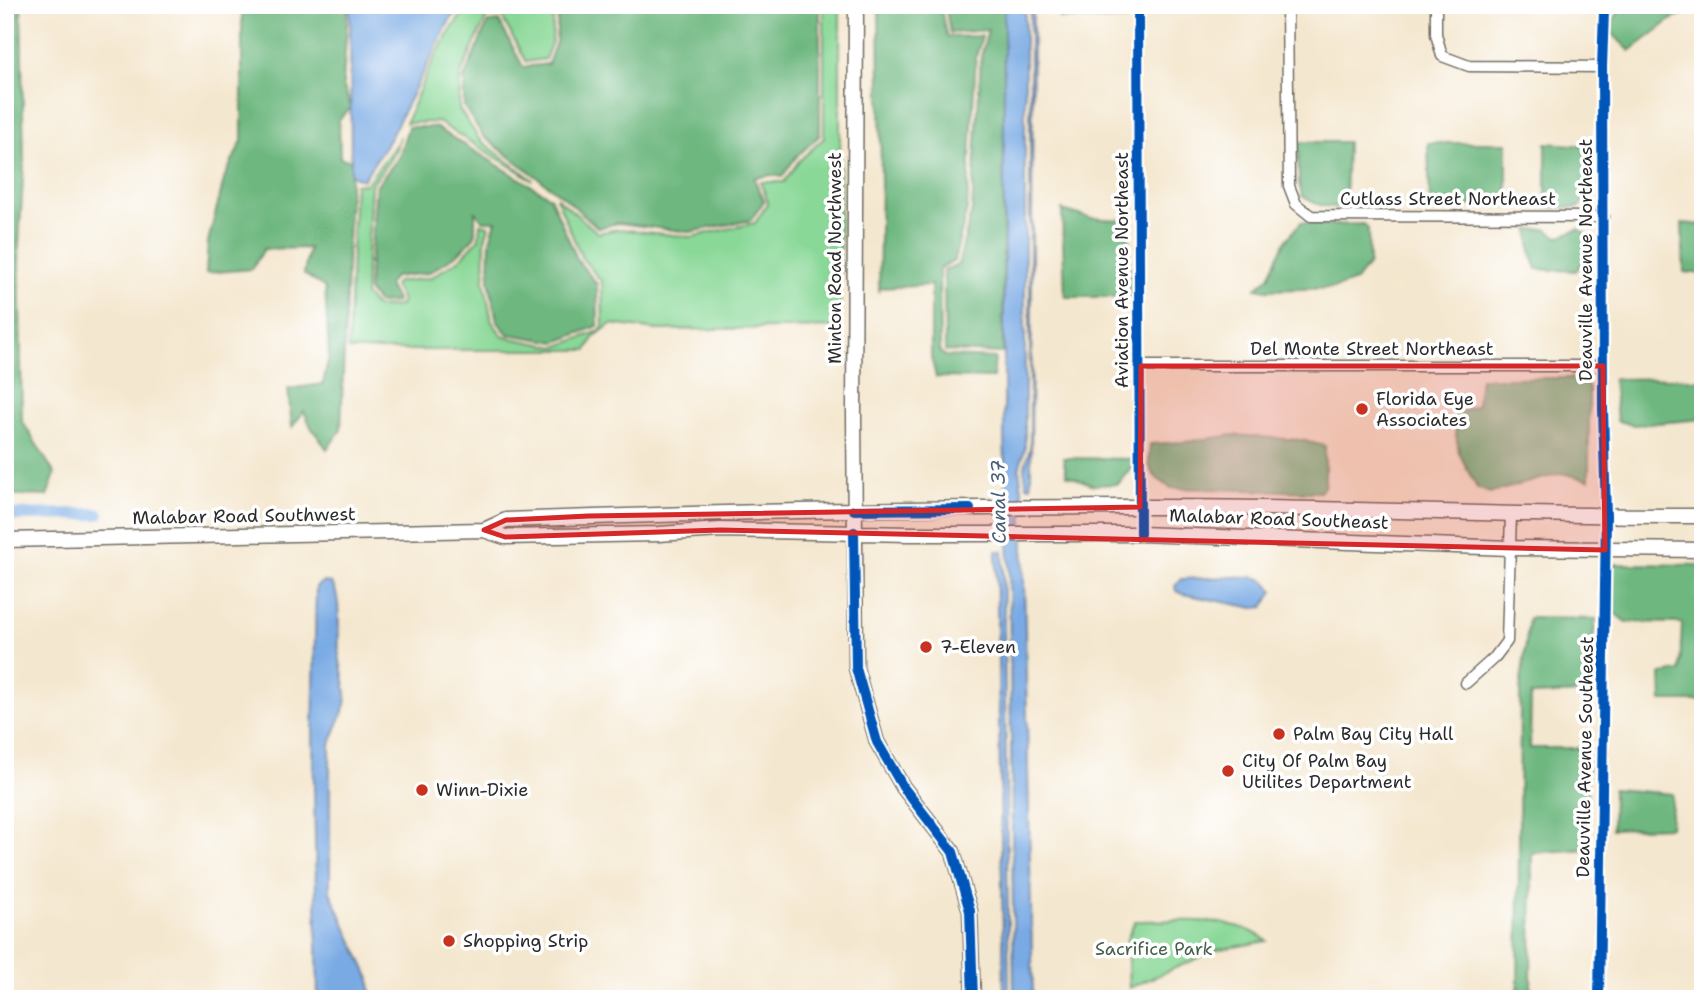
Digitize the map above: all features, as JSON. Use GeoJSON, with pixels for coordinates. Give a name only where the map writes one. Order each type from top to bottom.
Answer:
{"type":"FeatureCollection","features":[{"type":"Feature","properties":{"kind":"main road","name":"Minton Road Northwest"},"geometry":{"type":"LineString","coordinates":[[856,5],[856,668],[877,743],[903,787],[953,852],[970,911],[973,999]]}},
{"type":"Feature","properties":{"kind":"main road","name":"Malabar Road Southeast"},"geometry":{"type":"LineString","coordinates":[[854,510],[1140,507],[1703,516]]}},
{"type":"Feature","properties":{"kind":"main road","name":"Malabar Road Southwest"},"geometry":{"type":"LineString","coordinates":[[484,530],[506,520],[854,510]]}},
{"type":"Feature","properties":{"kind":"main road","name":"Malabar Road Southwest"},"geometry":{"type":"LineString","coordinates":[[5,540],[484,530],[505,537],[646,535],[720,530],[854,532]]}},
{"type":"Feature","properties":{"kind":"main road","name":"Malabar Road Southeast"},"geometry":{"type":"LineString","coordinates":[[854,532],[1140,534],[1509,548],[1703,550]]}},
{"type":"Feature","properties":{"kind":"street","name":"Aviation Avenue Northeast"},"geometry":{"type":"LineString","coordinates":[[1138,5],[1140,534]]}},
{"type":"Feature","properties":{"kind":"street","name":"Cutlass Street Northeast"},"geometry":{"type":"LineString","coordinates":[[1287,5],[1289,186],[1296,204],[1311,216],[1604,217]]}},
{"type":"Feature","properties":{"kind":"street"},"geometry":{"type":"LineString","coordinates":[[1436,5],[1436,34],[1442,55],[1469,66],[1602,66]]}},
{"type":"Feature","properties":{"kind":"street","name":"Deauville Avenue Northeast"},"geometry":{"type":"LineString","coordinates":[[1606,516],[1602,66],[1604,11],[1608,5]]}},
{"type":"Feature","properties":{"kind":"street","name":"Del Monte Street Northeast"},"geometry":{"type":"LineString","coordinates":[[1141,366],[1603,366]]}},
{"type":"Feature","properties":{"kind":"street"},"geometry":{"type":"LineString","coordinates":[[1466,683],[1495,657],[1507,641],[1511,514]]}},
{"type":"Feature","properties":{"kind":"street","name":"Deauville Avenue Southeast"},"geometry":{"type":"LineString","coordinates":[[1598,999],[1606,516]]}},
{"type":"Feature","properties":{"kind":"highlighted area"},"geometry":{"type":"Polygon","coordinates":[[[1141,366],[1603,366],[1605,550],[720,530],[505,537],[484,530],[506,520],[588,516],[1140,507],[1141,366]]]}},
{"type":"Feature","properties":{"kind":"green space"},"geometry":{"type":"Polygon","coordinates":[[[5,5],[21,5],[24,164],[19,244],[22,421],[55,474],[47,496],[15,495],[5,464],[5,5]]]}},
{"type":"Feature","properties":{"kind":"green space"},"geometry":{"type":"Polygon","coordinates":[[[242,5],[348,5],[343,84],[351,108],[339,119],[340,158],[351,160],[341,430],[327,449],[311,427],[304,411],[292,427],[288,389],[323,384],[329,356],[325,288],[304,274],[309,248],[264,249],[252,269],[206,273],[208,242],[225,176],[242,141],[242,5]]]}},
{"type":"Feature","properties":{"kind":"green space"},"geometry":{"type":"Polygon","coordinates":[[[470,5],[554,5],[552,41],[545,59],[526,62],[502,17],[487,16],[460,76],[459,109],[480,140],[533,180],[438,122],[406,123],[441,46],[470,5]]]}},
{"type":"Feature","properties":{"kind":"green space"},"geometry":{"type":"Polygon","coordinates":[[[559,5],[820,5],[820,135],[796,157],[782,177],[772,175],[754,178],[764,201],[751,220],[690,232],[618,223],[598,228],[565,198],[484,137],[464,107],[464,78],[488,22],[499,21],[523,67],[548,64],[556,42],[559,5]]]}},
{"type":"Feature","properties":{"kind":"green space"},"geometry":{"type":"Polygon","coordinates":[[[824,5],[840,5],[840,327],[657,330],[611,324],[594,337],[587,350],[348,350],[355,184],[366,184],[400,136],[394,154],[371,185],[365,295],[376,307],[400,306],[402,300],[394,286],[397,282],[430,278],[460,259],[479,239],[480,224],[489,226],[485,239],[484,281],[492,322],[504,337],[556,347],[600,331],[603,325],[602,282],[582,258],[556,197],[598,233],[618,229],[691,237],[755,223],[768,203],[761,182],[784,182],[799,161],[824,138],[824,5]]]}},
{"type":"Feature","properties":{"kind":"green space"},"geometry":{"type":"Polygon","coordinates":[[[879,5],[940,5],[947,37],[982,36],[976,57],[967,209],[954,261],[939,269],[940,352],[945,356],[995,358],[993,378],[936,377],[931,357],[931,285],[880,288],[879,292],[879,5]]]}},
{"type":"Feature","properties":{"kind":"green space"},"geometry":{"type":"Polygon","coordinates":[[[945,5],[1004,5],[1003,353],[945,351],[944,270],[958,265],[972,210],[981,57],[988,30],[950,33],[945,5]]]}},
{"type":"Feature","properties":{"kind":"green space"},"geometry":{"type":"Polygon","coordinates":[[[1060,5],[1127,5],[1128,20],[1060,18],[1060,5]]]}},
{"type":"Feature","properties":{"kind":"green space"},"geometry":{"type":"Polygon","coordinates":[[[1625,5],[1703,5],[1703,11],[1695,8],[1672,19],[1630,51],[1606,28],[1625,5]]]}},
{"type":"Feature","properties":{"kind":"green space"},"geometry":{"type":"Polygon","coordinates":[[[408,127],[435,127],[550,197],[578,261],[597,284],[598,326],[556,342],[508,334],[497,321],[489,281],[490,240],[496,221],[483,221],[475,211],[475,236],[458,254],[428,273],[394,277],[388,285],[397,302],[378,303],[368,291],[376,186],[399,157],[408,127]]]}},
{"type":"Feature","properties":{"kind":"green space"},"geometry":{"type":"Polygon","coordinates":[[[1298,142],[1347,142],[1345,207],[1322,206],[1302,196],[1299,184],[1298,142]]]}},
{"type":"Feature","properties":{"kind":"green space"},"geometry":{"type":"Polygon","coordinates":[[[1428,143],[1507,143],[1507,206],[1430,205],[1428,143]]]}},
{"type":"Feature","properties":{"kind":"green space"},"geometry":{"type":"Polygon","coordinates":[[[1546,143],[1586,146],[1591,178],[1588,193],[1580,207],[1546,208],[1546,143]]]}},
{"type":"Feature","properties":{"kind":"green space"},"geometry":{"type":"Polygon","coordinates":[[[1062,210],[1090,218],[1121,220],[1129,232],[1130,297],[1065,297],[1062,210]]]}},
{"type":"Feature","properties":{"kind":"green space"},"geometry":{"type":"Polygon","coordinates":[[[1301,222],[1329,225],[1364,224],[1368,229],[1369,264],[1356,281],[1335,288],[1256,288],[1269,277],[1284,243],[1301,222]]]}},
{"type":"Feature","properties":{"kind":"green space"},"geometry":{"type":"Polygon","coordinates":[[[1682,223],[1703,225],[1703,274],[1684,272],[1682,223]]]}},
{"type":"Feature","properties":{"kind":"green space"},"geometry":{"type":"Polygon","coordinates":[[[1546,229],[1558,237],[1579,229],[1589,237],[1582,263],[1576,271],[1537,269],[1531,253],[1529,230],[1546,229]]]}},
{"type":"Feature","properties":{"kind":"green space"},"geometry":{"type":"Polygon","coordinates":[[[1480,378],[1582,378],[1589,389],[1589,480],[1562,473],[1490,493],[1477,488],[1459,453],[1453,415],[1477,405],[1480,378]]]}},
{"type":"Feature","properties":{"kind":"green space"},"geometry":{"type":"Polygon","coordinates":[[[1676,378],[1703,381],[1703,419],[1634,425],[1617,421],[1613,379],[1676,378]]]}},
{"type":"Feature","properties":{"kind":"green space"},"geometry":{"type":"Polygon","coordinates":[[[1234,435],[1301,440],[1325,446],[1325,485],[1320,492],[1171,488],[1151,471],[1150,444],[1234,435]]]}},
{"type":"Feature","properties":{"kind":"green space"},"geometry":{"type":"Polygon","coordinates":[[[1063,458],[1134,459],[1130,470],[1118,484],[1094,485],[1067,475],[1063,458]]]}},
{"type":"Feature","properties":{"kind":"green space"},"geometry":{"type":"Polygon","coordinates":[[[1613,564],[1703,565],[1703,701],[1662,701],[1661,674],[1680,671],[1682,623],[1626,622],[1614,613],[1613,564]]]}},
{"type":"Feature","properties":{"kind":"green space"},"geometry":{"type":"Polygon","coordinates":[[[1529,618],[1596,619],[1585,693],[1531,695],[1530,748],[1588,748],[1587,849],[1532,853],[1531,999],[1518,999],[1520,691],[1529,618]]]}},
{"type":"Feature","properties":{"kind":"green space"},"geometry":{"type":"Polygon","coordinates":[[[1613,789],[1673,794],[1670,827],[1612,829],[1613,789]]]}},
{"type":"Feature","properties":{"kind":"green space","name":"Sacrifice Park"},"geometry":{"type":"Polygon","coordinates":[[[1186,920],[1222,923],[1254,933],[1267,941],[1217,950],[1129,988],[1127,939],[1135,921],[1186,920]]]}},
{"type":"Feature","properties":{"kind":"water"},"geometry":{"type":"Polygon","coordinates":[[[350,5],[463,5],[451,18],[390,138],[363,180],[351,175],[350,5]]]}},
{"type":"Feature","properties":{"kind":"water"},"geometry":{"type":"Polygon","coordinates":[[[1004,5],[1025,5],[1025,448],[1019,469],[1022,489],[1033,999],[1014,999],[1009,565],[1004,437],[1004,5]]]}},
{"type":"Feature","properties":{"kind":"water"},"geometry":{"type":"Polygon","coordinates":[[[1030,5],[1033,5],[1031,486],[1027,486],[1024,469],[1030,448],[1030,5]]]}},
{"type":"Feature","properties":{"kind":"water"},"geometry":{"type":"Polygon","coordinates":[[[996,551],[1003,551],[1009,999],[1004,999],[996,551]]]}},
{"type":"Feature","properties":{"kind":"water"},"geometry":{"type":"Polygon","coordinates":[[[1248,577],[1265,581],[1273,591],[1264,607],[1254,608],[1183,594],[1176,591],[1175,586],[1181,579],[1248,577]]]}},
{"type":"Feature","properties":{"kind":"water"},"geometry":{"type":"Polygon","coordinates":[[[322,582],[331,583],[337,597],[339,655],[346,694],[330,745],[330,892],[370,979],[371,999],[318,999],[313,736],[316,587],[322,582]]]}},
{"type":"Feature","properties":{"kind":"waterway"},"geometry":{"type":"LineString","coordinates":[[5,515],[98,514]]}},
{"type":"Feature","properties":{"kind":"cycle path"},"geometry":{"type":"LineString","coordinates":[[1138,5],[1140,534]]}},
{"type":"Feature","properties":{"kind":"cycle path"},"geometry":{"type":"LineString","coordinates":[[1599,999],[1606,516],[1602,67],[1604,11],[1608,5]]}},
{"type":"Feature","properties":{"kind":"cycle path"},"geometry":{"type":"LineString","coordinates":[[854,510],[970,509]]}},
{"type":"Feature","properties":{"kind":"cycle path"},"geometry":{"type":"LineString","coordinates":[[854,532],[856,668],[877,742],[903,787],[953,852],[970,911],[973,999]]}},
{"type":"Feature","properties":{"kind":"place","name":"Florida Eye Associates"},"geometry":{"type":"Point","coordinates":[1362,409]}},
{"type":"Feature","properties":{"kind":"place","name":"7-Eleven"},"geometry":{"type":"Point","coordinates":[926,647]}},
{"type":"Feature","properties":{"kind":"place","name":"Palm Bay City Hall"},"geometry":{"type":"Point","coordinates":[1279,734]}},
{"type":"Feature","properties":{"kind":"place","name":"City Of Palm Bay Utilites Department"},"geometry":{"type":"Point","coordinates":[1228,771]}},
{"type":"Feature","properties":{"kind":"place","name":"Winn-Dixie"},"geometry":{"type":"Point","coordinates":[422,790]}},
{"type":"Feature","properties":{"kind":"place","name":"Shopping Strip"},"geometry":{"type":"Point","coordinates":[449,941]}},
{"type":"Feature","properties":{"kind":"water label","name":"Canal 37"},"geometry":{"type":"Point","coordinates":[998,502]}}]}
